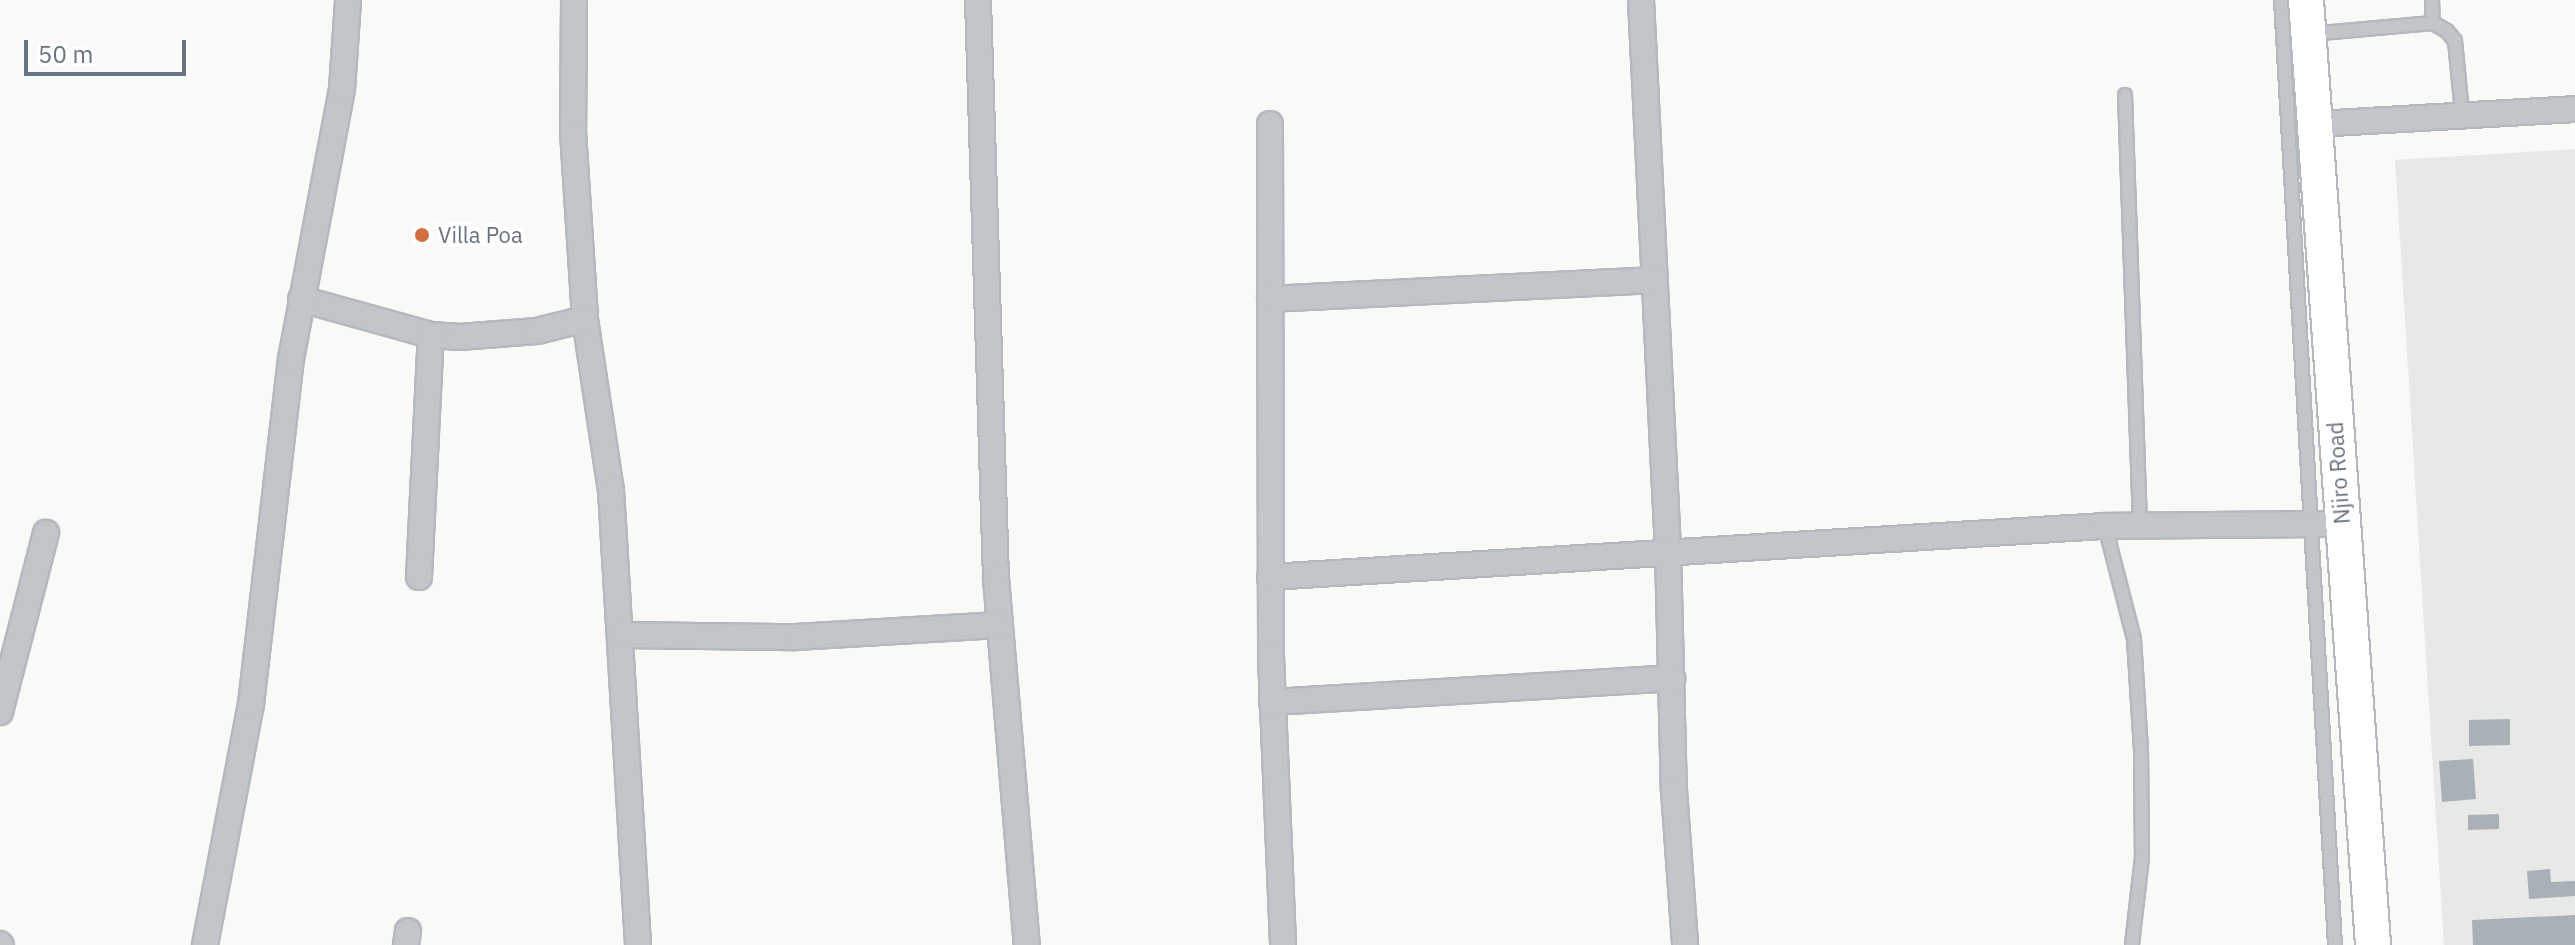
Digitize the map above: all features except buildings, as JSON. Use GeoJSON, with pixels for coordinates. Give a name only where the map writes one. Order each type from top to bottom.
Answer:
{"type":"FeatureCollection","features":[{"type":"Feature","properties":{"kind":"street"},"geometry":{"type":"LineString","coordinates":[[205,945],[251,704],[277,460],[301,299],[339,103],[348,0]]}},
{"type":"Feature","properties":{"kind":"street"},"geometry":{"type":"LineString","coordinates":[[574,0],[573,132],[585,319],[611,490],[638,945]]}},
{"type":"Feature","properties":{"kind":"street"},"geometry":{"type":"LineString","coordinates":[[978,0],[999,625],[1027,945]]}},
{"type":"Feature","properties":{"kind":"street"},"geometry":{"type":"LineString","coordinates":[[1641,0],[1685,945]]}},
{"type":"Feature","properties":{"kind":"street","name":"Njiro Road"},"geometry":{"type":"LineString","coordinates":[[2306,0],[2316,124],[2327,524],[2373,945]]}},
{"type":"Feature","properties":{"kind":"street"},"geometry":{"type":"LineString","coordinates":[[2316,124],[2462,113],[2575,109]]}},
{"type":"Feature","properties":{"kind":"street"},"geometry":{"type":"LineString","coordinates":[[1270,124],[1270,577],[1272,702],[1283,945]]}},
{"type":"Feature","properties":{"kind":"street"},"geometry":{"type":"LineString","coordinates":[[1270,299],[1655,280]]}},
{"type":"Feature","properties":{"kind":"street"},"geometry":{"type":"LineString","coordinates":[[301,299],[431,335],[460,337],[537,331],[585,319]]}},
{"type":"Feature","properties":{"kind":"street"},"geometry":{"type":"LineString","coordinates":[[419,577],[431,335]]}},
{"type":"Feature","properties":{"kind":"street"},"geometry":{"type":"LineString","coordinates":[[1270,577],[2105,526],[2327,524]]}},
{"type":"Feature","properties":{"kind":"street"},"geometry":{"type":"LineString","coordinates":[[0,712],[46,533]]}},
{"type":"Feature","properties":{"kind":"street"},"geometry":{"type":"LineString","coordinates":[[621,635],[796,637],[999,625]]}},
{"type":"Feature","properties":{"kind":"street"},"geometry":{"type":"LineString","coordinates":[[1272,702],[1672,678]]}},
{"type":"Feature","properties":{"kind":"lane"},"geometry":{"type":"LineString","coordinates":[[2281,0],[2327,524],[2335,945]]}},
{"type":"Feature","properties":{"kind":"lane"},"geometry":{"type":"LineString","coordinates":[[2432,0],[2433,23]]}},
{"type":"Feature","properties":{"kind":"lane"},"geometry":{"type":"LineString","coordinates":[[2309,34],[2433,23],[2447,31],[2455,41],[2462,113]]}},
{"type":"Feature","properties":{"kind":"lane"},"geometry":{"type":"LineString","coordinates":[[2125,95],[2140,526]]}},
{"type":"Feature","properties":{"kind":"lane"},"geometry":{"type":"LineString","coordinates":[[2105,526],[2134,639],[2141,749],[2142,857],[2132,945]]}},
{"type":"Feature","properties":{"kind":"shaded area"},"geometry":{"type":"Polygon","coordinates":[[[2575,149],[2575,945],[2444,945],[2395,160],[2575,149]]]}},
{"type":"Feature","properties":{"kind":"place","name":"Villa Poa"},"geometry":{"type":"Point","coordinates":[422,235]}}]}
